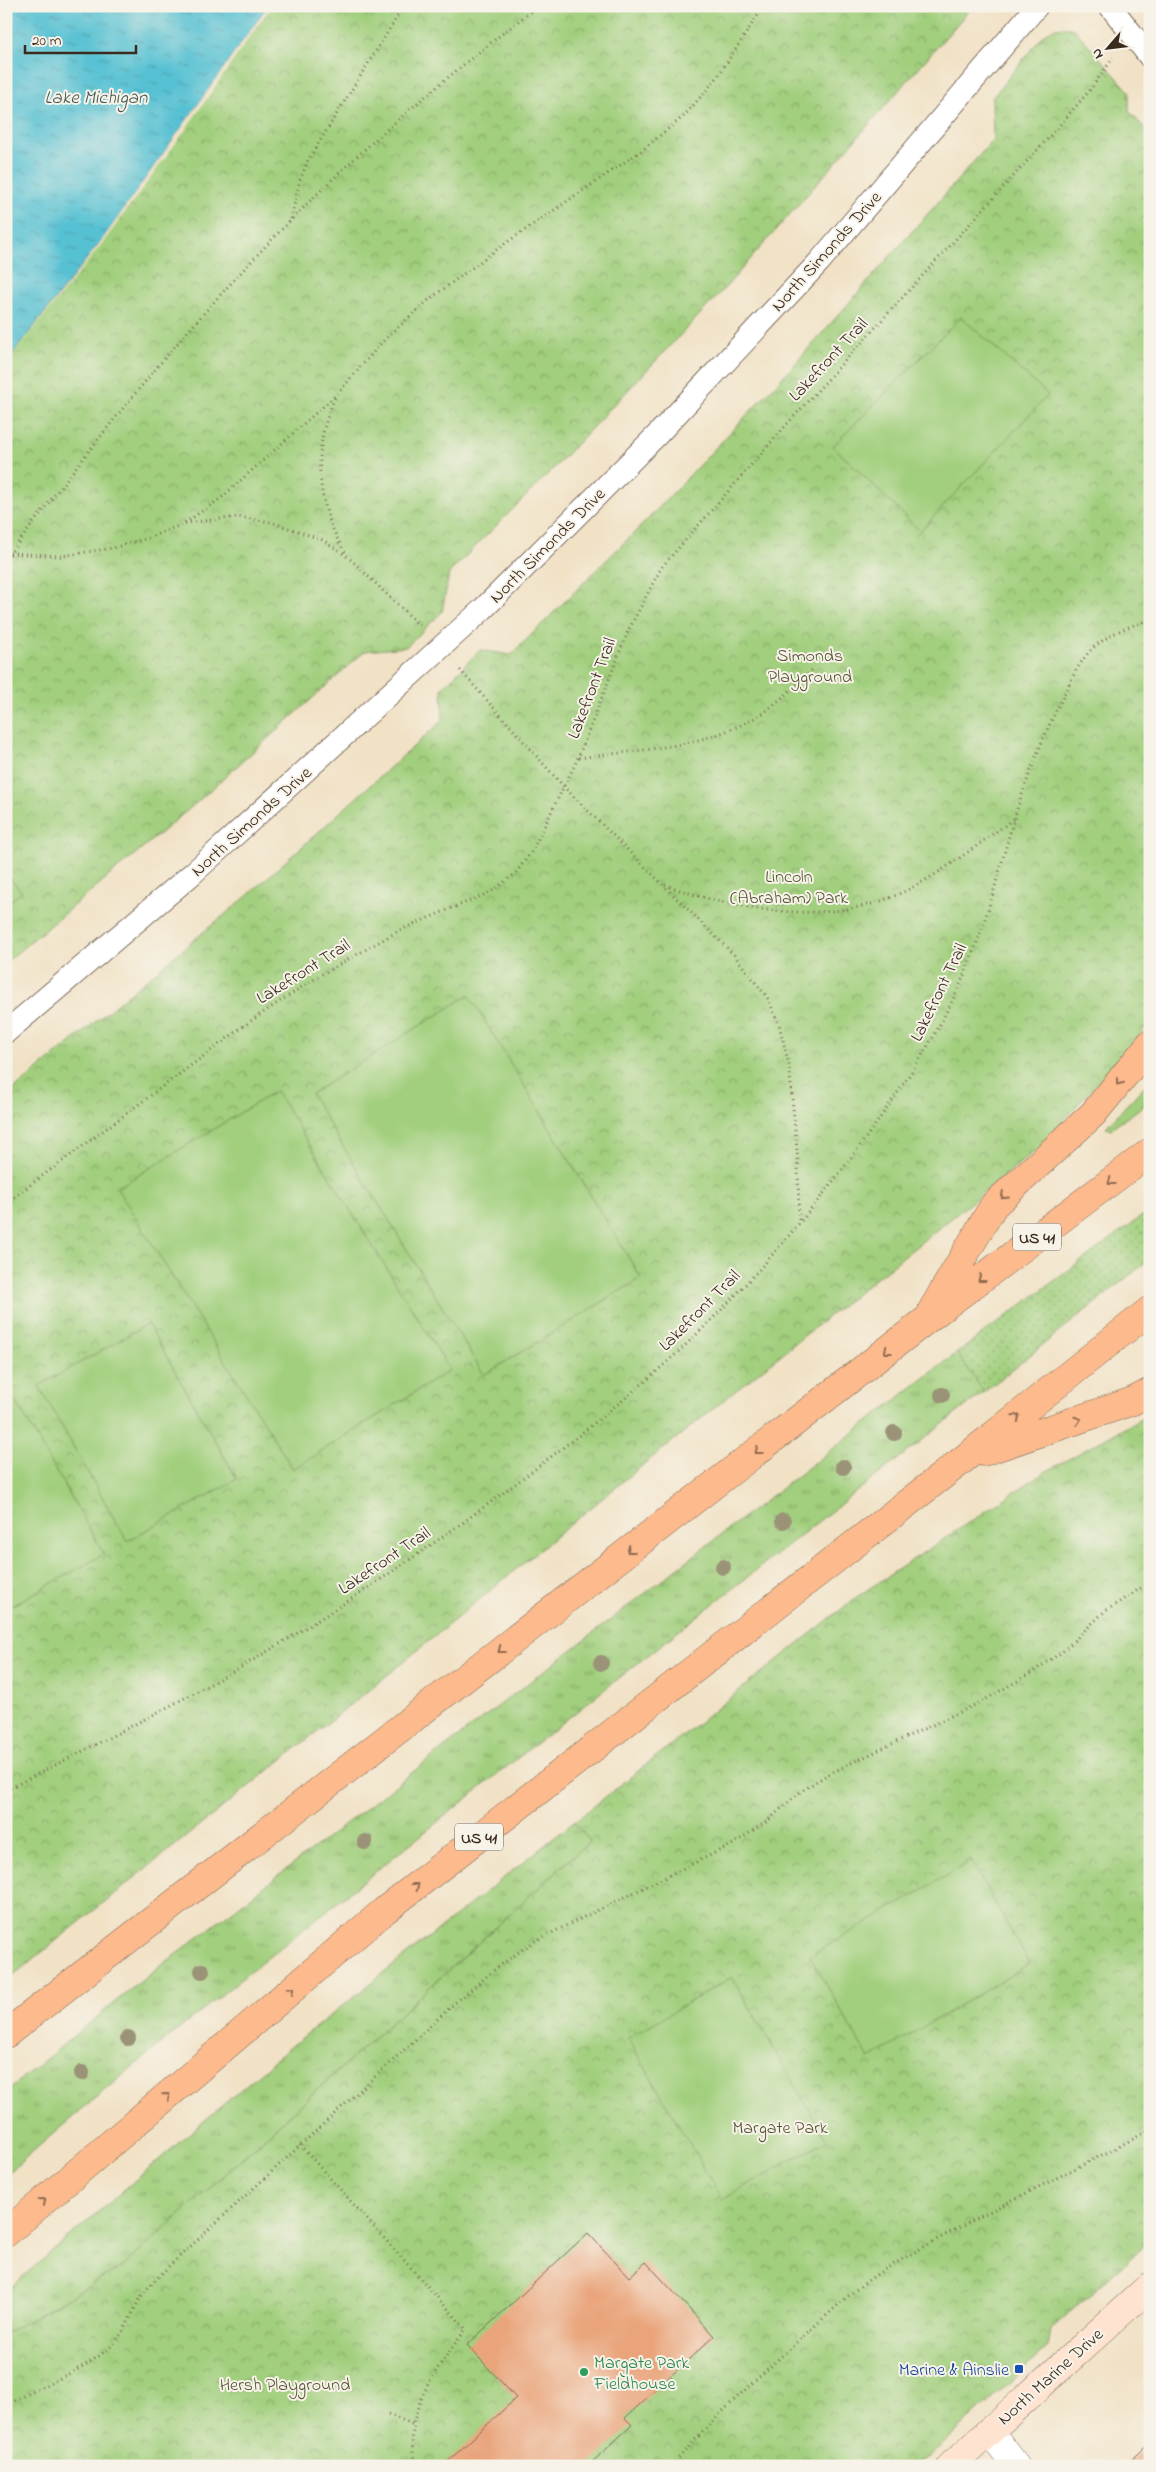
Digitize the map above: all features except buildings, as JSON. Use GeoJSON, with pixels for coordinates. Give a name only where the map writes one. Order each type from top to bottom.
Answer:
{"type":"FeatureCollection","features":[{"type":"Feature","properties":{"kind":"highway"},"geometry":{"type":"LineString","coordinates":[[925,1321],[994,1205],[1093,1114],[1150,1044]]}},
{"type":"Feature","properties":{"kind":"highway","name":"US 41"},"geometry":{"type":"LineString","coordinates":[[6,2034],[925,1321],[1150,1152]]}},
{"type":"Feature","properties":{"kind":"highway","name":"US 41"},"geometry":{"type":"LineString","coordinates":[[6,2232],[384,1911],[965,1458],[1150,1310]]}},
{"type":"Feature","properties":{"kind":"highway"},"geometry":{"type":"LineString","coordinates":[[965,1458],[1133,1401],[1150,1392]]}},
{"type":"Feature","properties":{"kind":"street","name":"North Marine Drive"},"geometry":{"type":"LineString","coordinates":[[951,2466],[1150,2286]]}},
{"type":"Feature","properties":{"kind":"street"},"geometry":{"type":"LineString","coordinates":[[989,2431],[1016,2466]]}},
{"type":"Feature","properties":{"kind":"lane","name":"North Simonds Drive"},"geometry":{"type":"LineString","coordinates":[[6,1032],[192,874],[367,717],[483,609],[656,436],[819,262],[1036,6]]}},
{"type":"Feature","properties":{"kind":"lane"},"geometry":{"type":"LineString","coordinates":[[1110,6],[1150,57]]}},
{"type":"Feature","properties":{"kind":"path"},"geometry":{"type":"LineString","coordinates":[[291,220],[300,180],[308,160],[404,6]]}},
{"type":"Feature","properties":{"kind":"path"},"geometry":{"type":"LineString","coordinates":[[6,559],[87,452],[138,391],[291,220],[329,182],[398,121],[480,51],[538,6]]}},
{"type":"Feature","properties":{"kind":"path"},"geometry":{"type":"LineString","coordinates":[[183,524],[237,486],[337,394],[384,340],[431,298],[503,245],[641,151],[684,116],[716,79],[764,6]]}},
{"type":"Feature","properties":{"kind":"path","name":"Lakefront Trail"},"geometry":{"type":"LineString","coordinates":[[6,1202],[245,1025],[317,977],[402,929],[478,898],[503,884],[524,864],[548,821],[578,758],[628,631],[661,568],[788,423],[1050,135],[1090,90],[1108,66]]}},
{"type":"Feature","properties":{"kind":"path"},"geometry":{"type":"LineString","coordinates":[[337,394],[322,434],[319,472],[327,512],[338,541],[348,556]]}},
{"type":"Feature","properties":{"kind":"path"},"geometry":{"type":"LineString","coordinates":[[10,553],[44,556],[96,552],[141,540],[183,524],[238,517],[271,522],[323,540],[348,556],[424,630]]}},
{"type":"Feature","properties":{"kind":"path","name":"Lakefront Trail"},"geometry":{"type":"LineString","coordinates":[[6,1790],[174,1704],[239,1668],[369,1588],[432,1545],[528,1474],[646,1381],[714,1317],[800,1224],[835,1180],[901,1088],[942,1021],[968,968],[983,927],[1014,819],[1049,724],[1079,666],[1089,652],[1113,634],[1150,620]]}},
{"type":"Feature","properties":{"kind":"path"},"geometry":{"type":"LineString","coordinates":[[460,670],[564,787],[748,970],[767,997],[785,1042],[798,1161],[800,1224]]}},
{"type":"Feature","properties":{"kind":"path"},"geometry":{"type":"LineString","coordinates":[[578,758],[681,744],[717,735],[763,712],[812,670]]}},
{"type":"Feature","properties":{"kind":"path"},"geometry":{"type":"LineString","coordinates":[[662,884],[696,895],[744,905],[808,912],[855,909],[912,888],[939,872],[1014,819]]}},
{"type":"Feature","properties":{"kind":"path"},"geometry":{"type":"LineString","coordinates":[[6,2406],[93,2360],[109,2348],[122,2335],[142,2295],[167,2268],[455,2003],[498,1967],[533,1942],[733,1844],[766,1822],[800,1792],[828,1774],[979,1704],[1020,1680],[1062,1652],[1104,1612],[1150,1582]]}},
{"type":"Feature","properties":{"kind":"path"},"geometry":{"type":"LineString","coordinates":[[672,2466],[726,2407],[847,2297],[878,2274],[1018,2197],[1150,2130]]}},
{"type":"Feature","properties":{"kind":"path"},"geometry":{"type":"LineString","coordinates":[[300,2145],[466,2329],[430,2380],[412,2424],[411,2448],[415,2466]]}},
{"type":"Feature","properties":{"kind":"path"},"geometry":{"type":"LineString","coordinates":[[388,2414],[412,2424]]}},
{"type":"Feature","properties":{"kind":"green space"},"geometry":{"type":"Polygon","coordinates":[[[268,6],[973,6],[725,288],[551,471],[449,573],[442,612],[406,647],[365,651],[195,804],[6,962],[6,362],[268,6]]]}},
{"type":"Feature","properties":{"kind":"green space","name":"Lincoln (Abraham) Park"},"geometry":{"type":"Polygon","coordinates":[[[1067,27],[1075,30],[1129,91],[1129,111],[1150,134],[1150,1023],[1039,1148],[644,1464],[385,1677],[6,1981],[6,1096],[247,896],[443,720],[442,688],[480,650],[511,655],[653,514],[795,364],[993,140],[992,98],[1044,34],[1056,28],[1067,27]]]}},
{"type":"Feature","properties":{"kind":"green space"},"geometry":{"type":"Polygon","coordinates":[[[961,317],[1048,395],[920,531],[833,446],[961,317]]]}},
{"type":"Feature","properties":{"kind":"green space"},"geometry":{"type":"Polygon","coordinates":[[[6,874],[22,892],[6,904],[6,874]]]}},
{"type":"Feature","properties":{"kind":"green space"},"geometry":{"type":"Polygon","coordinates":[[[469,995],[641,1278],[484,1375],[311,1094],[469,995]]]}},
{"type":"Feature","properties":{"kind":"green space"},"geometry":{"type":"Polygon","coordinates":[[[1150,1080],[1150,1101],[1111,1129],[1106,1127],[1150,1080]]]}},
{"type":"Feature","properties":{"kind":"green space"},"geometry":{"type":"Polygon","coordinates":[[[276,1091],[450,1370],[293,1469],[117,1188],[276,1091]]]}},
{"type":"Feature","properties":{"kind":"green space"},"geometry":{"type":"Polygon","coordinates":[[[1150,1210],[1150,1259],[984,1392],[957,1353],[1150,1210]]]}},
{"type":"Feature","properties":{"kind":"green space"},"geometry":{"type":"Polygon","coordinates":[[[148,1324],[237,1479],[127,1541],[39,1386],[148,1324]]]}},
{"type":"Feature","properties":{"kind":"green space"},"geometry":{"type":"Polygon","coordinates":[[[957,1353],[984,1392],[451,1811],[236,1983],[97,2097],[6,2175],[6,2092],[131,1989],[957,1353]]]}},
{"type":"Feature","properties":{"kind":"green space"},"geometry":{"type":"Polygon","coordinates":[[[15,1400],[104,1554],[6,1609],[6,1406],[15,1400]]]}},
{"type":"Feature","properties":{"kind":"green space","name":"Margate Park"},"geometry":{"type":"Polygon","coordinates":[[[1150,1414],[1150,2241],[1051,2329],[1048,2347],[930,2456],[916,2463],[899,2466],[6,2466],[6,2333],[124,2266],[590,1841],[574,1822],[858,1596],[1045,1472],[1150,1414]]]}},
{"type":"Feature","properties":{"kind":"green space"},"geometry":{"type":"Polygon","coordinates":[[[574,1822],[590,1841],[124,2266],[6,2333],[6,2291],[288,2049],[574,1822]]]}},
{"type":"Feature","properties":{"kind":"green space"},"geometry":{"type":"Polygon","coordinates":[[[971,1861],[1030,1964],[869,2059],[810,1956],[971,1861]]]}},
{"type":"Feature","properties":{"kind":"green space"},"geometry":{"type":"Polygon","coordinates":[[[732,1977],[827,2140],[722,2199],[628,2038],[732,1977]]]}},
{"type":"Feature","properties":{"kind":"water","name":"Lake Michigan"},"geometry":{"type":"Polygon","coordinates":[[[6,6],[268,6],[102,240],[6,362],[6,6]]]}},
{"type":"Feature","properties":{"kind":"pier"},"geometry":{"type":"Polygon","coordinates":[[[268,6],[271,6],[181,136],[104,241],[6,364],[102,240],[268,6]]]}},
{"type":"Feature","properties":{"kind":"place","name":"Marine & Ainslie"},"geometry":{"type":"Point","coordinates":[1019,2369]}},
{"type":"Feature","properties":{"kind":"place","name":"Margate Park Fieldhouse"},"geometry":{"type":"Point","coordinates":[584,2372]}},
{"type":"Feature","properties":{"kind":"park label","name":"Simonds Playground"},"geometry":{"type":"Point","coordinates":[810,665]}},
{"type":"Feature","properties":{"kind":"park label","name":"Hersh Playground"},"geometry":{"type":"Point","coordinates":[285,2384]}}]}
